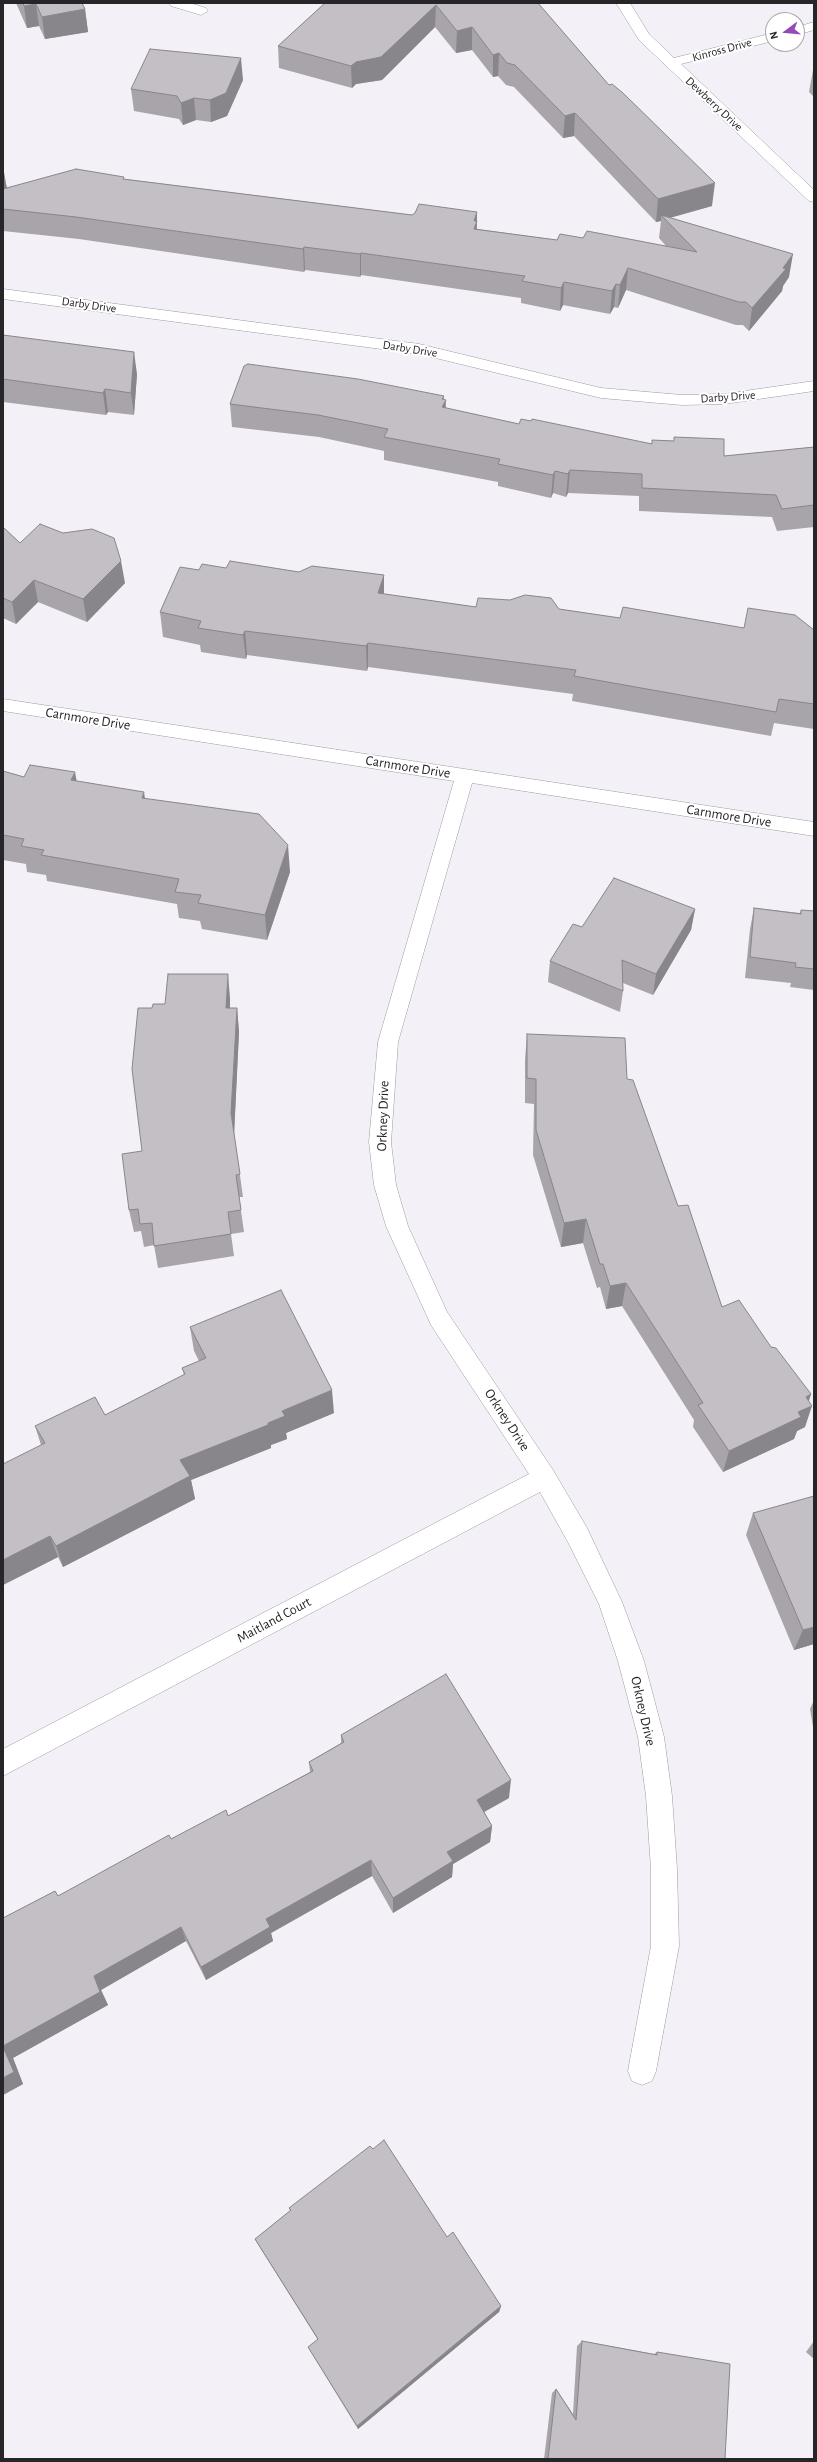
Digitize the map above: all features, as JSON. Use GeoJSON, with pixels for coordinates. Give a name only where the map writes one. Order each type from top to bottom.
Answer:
{"type":"FeatureCollection","features":[{"type":"Feature","properties":{"kind":"street"},"geometry":{"type":"LineString","coordinates":[[176,3],[202,11]]}},
{"type":"Feature","properties":{"kind":"street","name":"Dewberry Drive"},"geometry":{"type":"LineString","coordinates":[[623,3],[644,37],[814,198]]}},
{"type":"Feature","properties":{"kind":"street","name":"Kinross Drive"},"geometry":{"type":"LineString","coordinates":[[670,63],[765,39]]}},
{"type":"Feature","properties":{"kind":"street","name":"Darby Drive"},"geometry":{"type":"LineString","coordinates":[[3,294],[419,349],[601,392],[642,398],[682,400],[724,398],[814,386]]}},
{"type":"Feature","properties":{"kind":"street","name":"Carnmore Drive"},"geometry":{"type":"LineString","coordinates":[[3,705],[814,829]]}},
{"type":"Feature","properties":{"kind":"street","name":"Orkney Drive"},"geometry":{"type":"LineString","coordinates":[[465,776],[388,1042],[382,1096],[380,1142],[385,1185],[397,1226],[439,1318],[545,1478],[578,1536],[610,1602],[632,1661],[651,1737],[659,1796],[664,1869],[665,1946],[642,2071]]}},
{"type":"Feature","properties":{"kind":"street","name":"Maitland Court"},"geometry":{"type":"LineString","coordinates":[[3,1763],[545,1478]]}},
{"type":"Feature","properties":{"kind":"building"},"geometry":{"type":"Polygon","coordinates":[[[23,3],[82,3],[85,9],[42,17],[36,4],[24,6],[23,3]]]}},
{"type":"Feature","properties":{"kind":"building"},"geometry":{"type":"Polygon","coordinates":[[[325,3],[538,3],[609,85],[612,84],[623,93],[715,183],[658,199],[575,113],[565,116],[515,65],[507,63],[499,53],[493,55],[472,27],[457,31],[436,5],[381,57],[356,62],[351,66],[278,46],[325,3]]]}},
{"type":"Feature","properties":{"kind":"building"},"geometry":{"type":"Polygon","coordinates":[[[150,49],[241,58],[226,93],[210,100],[194,98],[181,103],[177,96],[131,89],[150,49]]]}},
{"type":"Feature","properties":{"kind":"building"},"geometry":{"type":"Polygon","coordinates":[[[76,169],[124,177],[123,179],[412,215],[415,213],[419,204],[477,212],[474,221],[477,221],[474,229],[557,240],[560,234],[583,238],[587,231],[697,252],[661,215],[793,254],[783,268],[786,269],[752,308],[746,302],[739,302],[628,268],[620,285],[616,284],[612,291],[564,282],[561,288],[522,281],[525,276],[361,253],[304,247],[303,249],[76,217],[3,209],[3,189],[76,169]]]}},
{"type":"Feature","properties":{"kind":"building"},"geometry":{"type":"Polygon","coordinates":[[[3,335],[134,352],[131,393],[105,389],[103,393],[3,379],[3,335]]]}},
{"type":"Feature","properties":{"kind":"building"},"geometry":{"type":"Polygon","coordinates":[[[248,364],[358,379],[444,396],[442,399],[446,400],[442,407],[519,424],[521,419],[531,421],[532,419],[652,444],[652,440],[674,441],[674,437],[724,439],[724,456],[814,447],[814,505],[782,509],[776,495],[642,488],[642,474],[570,470],[568,474],[555,471],[553,475],[498,464],[500,459],[384,437],[388,429],[318,415],[230,404],[244,366],[248,364]]]}},
{"type":"Feature","properties":{"kind":"building"},"geometry":{"type":"Polygon","coordinates":[[[40,524],[63,533],[92,529],[114,538],[121,561],[83,599],[34,580],[12,602],[3,598],[3,527],[20,543],[40,524]]]}},
{"type":"Feature","properties":{"kind":"building"},"geometry":{"type":"Polygon","coordinates":[[[230,561],[299,572],[312,566],[384,575],[378,593],[476,607],[478,598],[510,600],[525,595],[551,598],[559,609],[620,618],[623,607],[744,628],[748,608],[795,615],[814,630],[814,704],[779,699],[776,712],[574,676],[576,670],[368,643],[366,646],[245,631],[243,635],[198,628],[201,621],[160,612],[180,567],[199,570],[202,564],[226,568],[230,561]]]}},
{"type":"Feature","properties":{"kind":"building"},"geometry":{"type":"Polygon","coordinates":[[[30,765],[75,772],[71,780],[144,792],[142,798],[259,814],[288,845],[265,915],[198,903],[201,895],[175,892],[179,879],[41,855],[44,850],[21,846],[24,839],[3,835],[3,771],[24,777],[30,765]]]}},
{"type":"Feature","properties":{"kind":"building"},"geometry":{"type":"Polygon","coordinates":[[[614,878],[695,909],[656,974],[622,960],[623,991],[550,961],[573,924],[582,927],[614,878]]]}},
{"type":"Feature","properties":{"kind":"building"},"geometry":{"type":"Polygon","coordinates":[[[754,908],[801,914],[801,910],[814,911],[814,969],[795,967],[796,963],[750,957],[754,908]]]}},
{"type":"Feature","properties":{"kind":"building"},"geometry":{"type":"Polygon","coordinates":[[[168,974],[228,974],[226,1008],[237,1008],[231,1113],[240,1174],[236,1175],[241,1210],[228,1212],[231,1234],[154,1246],[152,1223],[140,1224],[138,1209],[129,1210],[122,1154],[142,1151],[132,1069],[138,1008],[152,1008],[153,1004],[165,1004],[168,974]]]}},
{"type":"Feature","properties":{"kind":"building"},"geometry":{"type":"Polygon","coordinates":[[[527,1034],[625,1038],[627,1079],[633,1080],[678,1206],[688,1205],[722,1307],[739,1300],[771,1347],[776,1348],[811,1394],[806,1397],[812,1406],[798,1412],[801,1417],[729,1451],[698,1405],[703,1403],[626,1283],[610,1286],[603,1264],[600,1264],[586,1219],[564,1223],[536,1130],[536,1079],[527,1078],[527,1034]]]}},
{"type":"Feature","properties":{"kind":"building"},"geometry":{"type":"Polygon","coordinates":[[[281,1290],[332,1390],[282,1411],[285,1416],[268,1423],[268,1425],[180,1460],[190,1476],[56,1546],[50,1536],[3,1560],[3,1464],[45,1443],[35,1426],[95,1397],[105,1415],[185,1374],[182,1368],[206,1358],[190,1327],[281,1290]]]}},
{"type":"Feature","properties":{"kind":"building"},"geometry":{"type":"Polygon","coordinates":[[[814,1496],[814,1627],[803,1630],[753,1513],[814,1496]]]}},
{"type":"Feature","properties":{"kind":"building"},"geometry":{"type":"Polygon","coordinates":[[[446,1674],[511,1780],[477,1800],[492,1826],[447,1852],[453,1861],[393,1898],[371,1860],[266,1919],[270,1927],[201,1967],[181,1927],[94,1976],[100,1992],[3,2046],[3,1918],[55,1891],[58,1896],[169,1835],[171,1839],[226,1810],[228,1816],[313,1771],[309,1762],[344,1742],[341,1735],[446,1674]]]}},
{"type":"Feature","properties":{"kind":"building"},"geometry":{"type":"Polygon","coordinates":[[[3,2047],[14,2072],[3,2078],[3,2047]]]}},
{"type":"Feature","properties":{"kind":"building"},"geometry":{"type":"Polygon","coordinates":[[[384,2140],[447,2237],[453,2232],[501,2306],[357,2426],[308,2347],[318,2339],[255,2239],[291,2210],[289,2208],[370,2146],[373,2149],[384,2140]]]}},
{"type":"Feature","properties":{"kind":"building"},"geometry":{"type":"Polygon","coordinates":[[[582,2341],[657,2355],[657,2352],[730,2364],[725,2459],[548,2459],[556,2389],[576,2420],[582,2341]]]}}]}
